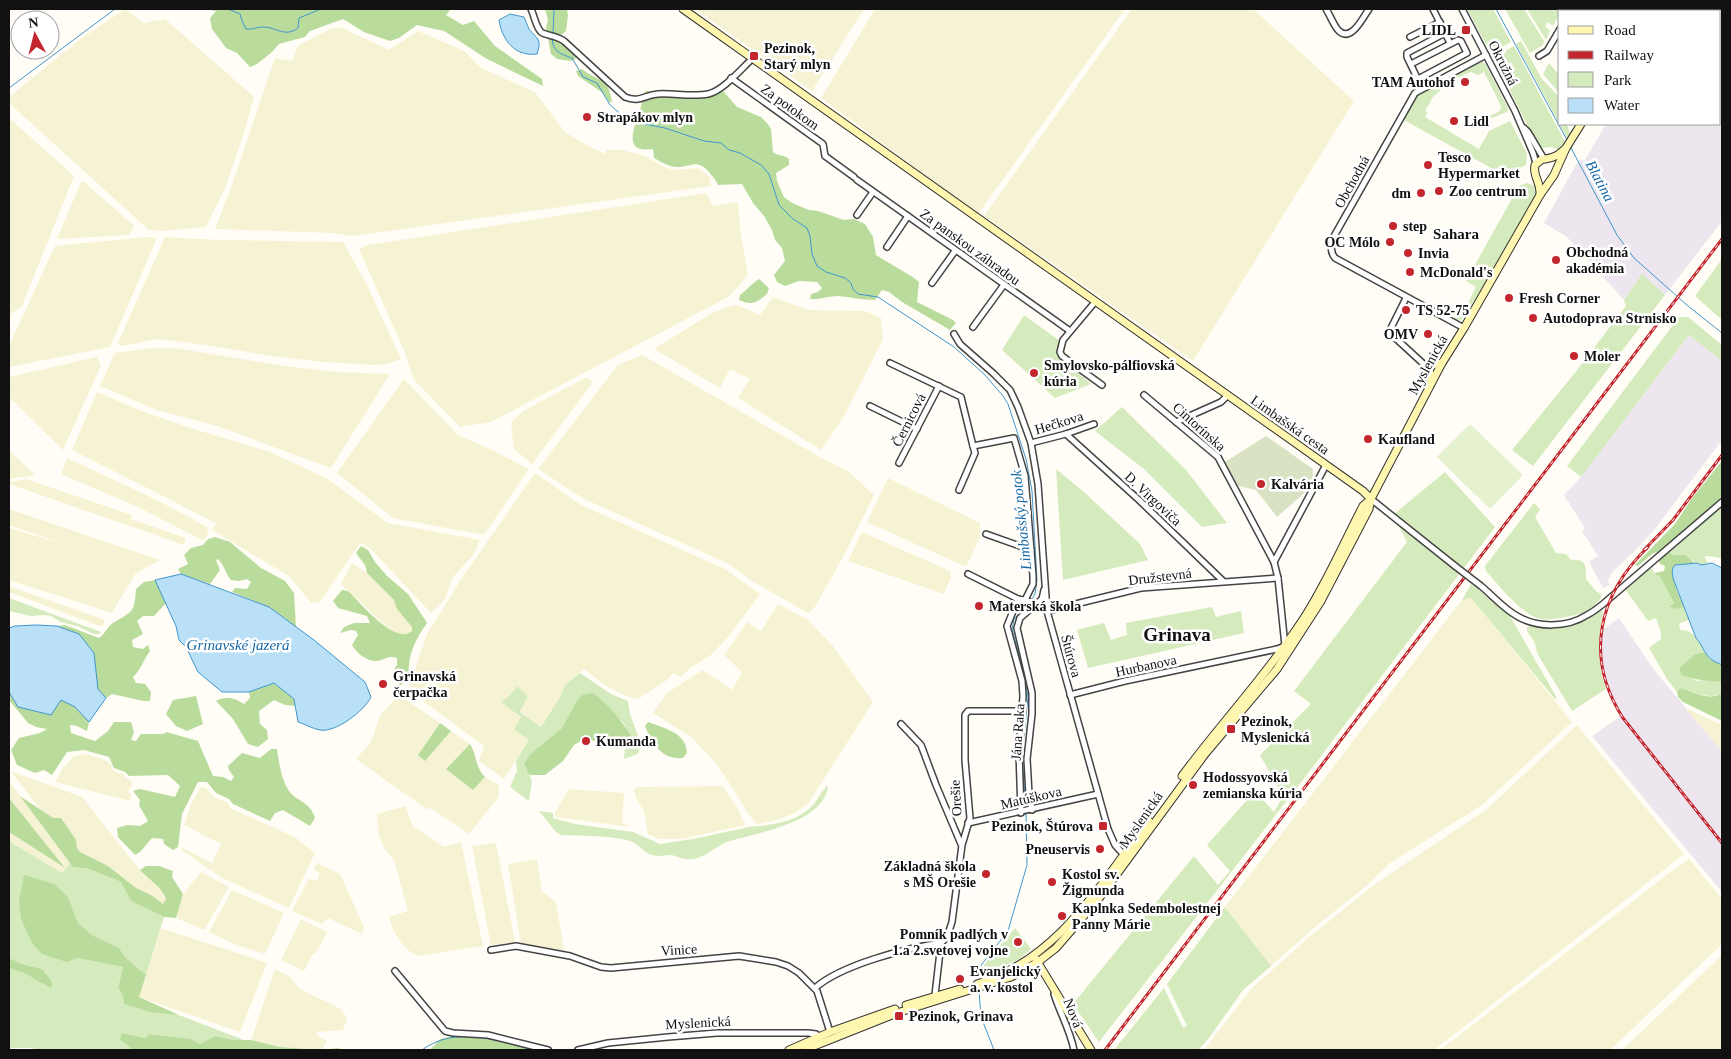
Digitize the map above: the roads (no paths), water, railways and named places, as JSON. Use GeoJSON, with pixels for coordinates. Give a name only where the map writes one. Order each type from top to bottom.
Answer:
{"type":"FeatureCollection","features":[{"type":"Feature","properties":{"kind":"main road","name":"Limbašská cesta"},"geometry":{"type":"LineString","coordinates":[[683,9],[1363,491],[1371,499]]}},
{"type":"Feature","properties":{"kind":"main road"},"geometry":{"type":"LineString","coordinates":[[1537,178],[1542,180],[1551,179],[1566,148],[1580,125]]}},
{"type":"Feature","properties":{"kind":"main road"},"geometry":{"type":"LineString","coordinates":[[1540,195],[1540,186],[1534,170],[1536,163],[1558,155],[1566,148]]}},
{"type":"Feature","properties":{"kind":"main road"},"geometry":{"type":"LineString","coordinates":[[1546,159],[1554,164],[1555,172]]}},
{"type":"Feature","properties":{"kind":"main road","name":"Myslenická"},"geometry":{"type":"LineString","coordinates":[[1126,856],[1192,771],[1282,661],[1321,601],[1431,383],[1551,179]]}},
{"type":"Feature","properties":{"kind":"main road"},"geometry":{"type":"LineString","coordinates":[[1431,383],[1427,368],[1442,363]]}},
{"type":"Feature","properties":{"kind":"main road","name":"Myslenická"},"geometry":{"type":"LineString","coordinates":[[789,1050],[815,1046],[890,1015],[979,986],[1036,959],[1065,938],[1209,740],[1262,677],[1285,646],[1307,614],[1363,506],[1371,499]]}},
{"type":"Feature","properties":{"kind":"main road"},"geometry":{"type":"LineString","coordinates":[[1036,959],[1091,1050]]}},
{"type":"Feature","properties":{"kind":"main road","name":"Myslenická"},"geometry":{"type":"LineString","coordinates":[[800,1049],[830,1032],[876,1014],[935,995],[979,986]]}},
{"type":"Feature","properties":{"kind":"main road"},"geometry":{"type":"LineString","coordinates":[[815,1046],[820,1037]]}},
{"type":"Feature","properties":{"kind":"street"},"geometry":{"type":"LineString","coordinates":[[531,9],[541,32],[553,35],[564,41],[625,98],[631,100],[660,94],[709,94],[720,89],[753,58]]}},
{"type":"Feature","properties":{"kind":"street"},"geometry":{"type":"LineString","coordinates":[[1326,9],[1339,32],[1346,34],[1354,30],[1369,9]]}},
{"type":"Feature","properties":{"kind":"street"},"geometry":{"type":"LineString","coordinates":[[1433,9],[1450,43]]}},
{"type":"Feature","properties":{"kind":"street","name":"Okružná"},"geometry":{"type":"LineString","coordinates":[[1462,9],[1523,128],[1536,163]]}},
{"type":"Feature","properties":{"kind":"street"},"geometry":{"type":"LineString","coordinates":[[1410,37],[1440,22]]}},
{"type":"Feature","properties":{"kind":"street"},"geometry":{"type":"LineString","coordinates":[[1539,56],[1547,51],[1558,32]]}},
{"type":"Feature","properties":{"kind":"street"},"geometry":{"type":"LineString","coordinates":[[1422,88],[1407,57],[1408,52],[1445,33]]}},
{"type":"Feature","properties":{"kind":"street"},"geometry":{"type":"LineString","coordinates":[[1411,64],[1458,40],[1467,53],[1418,80]]}},
{"type":"Feature","properties":{"kind":"street","name":"Obchodná"},"geometry":{"type":"LineString","coordinates":[[1464,328],[1335,258],[1331,246],[1333,238],[1411,97],[1422,88],[1486,55]]}},
{"type":"Feature","properties":{"kind":"street"},"geometry":{"type":"LineString","coordinates":[[1456,60],[1460,68]]}},
{"type":"Feature","properties":{"kind":"street","name":"Za potokom"},"geometry":{"type":"LineString","coordinates":[[731,78],[822,144],[825,156],[855,178]]}},
{"type":"Feature","properties":{"kind":"street","name":"Okružná"},"geometry":{"type":"LineString","coordinates":[[1523,128],[1528,132],[1546,159]]}},
{"type":"Feature","properties":{"kind":"street","name":"Za panskou záhradou"},"geometry":{"type":"LineString","coordinates":[[855,178],[1003,286],[1070,332]]}},
{"type":"Feature","properties":{"kind":"street"},"geometry":{"type":"LineString","coordinates":[[857,215],[873,192]]}},
{"type":"Feature","properties":{"kind":"street"},"geometry":{"type":"LineString","coordinates":[[887,247],[908,216]]}},
{"type":"Feature","properties":{"kind":"street"},"geometry":{"type":"LineString","coordinates":[[932,283],[956,251]]}},
{"type":"Feature","properties":{"kind":"street"},"geometry":{"type":"LineString","coordinates":[[973,327],[1003,286]]}},
{"type":"Feature","properties":{"kind":"street"},"geometry":{"type":"LineString","coordinates":[[1406,298],[1391,328],[1392,335],[1435,376]]}},
{"type":"Feature","properties":{"kind":"street"},"geometry":{"type":"LineString","coordinates":[[1095,302],[1063,340],[1060,352],[1062,356],[1102,384]]}},
{"type":"Feature","properties":{"kind":"street","name":"Štúrova"},"geometry":{"type":"LineString","coordinates":[[954,334],[960,344],[1010,390],[1031,443],[1038,484],[1047,611],[1111,837],[1126,856]]}},
{"type":"Feature","properties":{"kind":"street"},"geometry":{"type":"LineString","coordinates":[[890,363],[961,397],[974,453],[959,490]]}},
{"type":"Feature","properties":{"kind":"street","name":"Černicová"},"geometry":{"type":"LineString","coordinates":[[900,463],[939,386]]}},
{"type":"Feature","properties":{"kind":"street","name":"Cintorínska"},"geometry":{"type":"LineString","coordinates":[[1144,395],[1218,457],[1274,562],[1278,578],[1285,646]]}},
{"type":"Feature","properties":{"kind":"street"},"geometry":{"type":"LineString","coordinates":[[1176,422],[1221,402],[1227,396]]}},
{"type":"Feature","properties":{"kind":"street"},"geometry":{"type":"LineString","coordinates":[[870,406],[917,429]]}},
{"type":"Feature","properties":{"kind":"street","name":"Hečkova"},"geometry":{"type":"LineString","coordinates":[[1031,443],[1094,424]]}},
{"type":"Feature","properties":{"kind":"street","name":"D. Virgoviča"},"geometry":{"type":"LineString","coordinates":[[1066,434],[1224,581]]}},
{"type":"Feature","properties":{"kind":"street"},"geometry":{"type":"LineString","coordinates":[[973,446],[1014,438],[1025,476],[1031,550],[1033,584],[1025,600]]}},
{"type":"Feature","properties":{"kind":"street"},"geometry":{"type":"LineString","coordinates":[[1274,562],[1326,466]]}},
{"type":"Feature","properties":{"kind":"street"},"geometry":{"type":"LineString","coordinates":[[1371,499],[1516,616],[1529,621],[1550,625],[1579,620],[1587,616],[1722,503]]}},
{"type":"Feature","properties":{"kind":"street"},"geometry":{"type":"LineString","coordinates":[[986,534],[1031,550]]}},
{"type":"Feature","properties":{"kind":"street"},"geometry":{"type":"LineString","coordinates":[[968,574],[1018,599],[1036,604],[1047,611]]}},
{"type":"Feature","properties":{"kind":"street","name":"Družstevná"},"geometry":{"type":"LineString","coordinates":[[1047,611],[1141,588],[1278,578]]}},
{"type":"Feature","properties":{"kind":"street","name":"Jána Raka"},"geometry":{"type":"LineString","coordinates":[[1031,811],[1027,759],[1032,714],[1032,693],[1017,628],[1020,618],[1042,599],[1045,587]]}},
{"type":"Feature","properties":{"kind":"street"},"geometry":{"type":"LineString","coordinates":[[1018,599],[1007,626],[1022,681],[1024,696],[1019,752],[1022,812]]}},
{"type":"Feature","properties":{"kind":"street","name":"Hurbanova"},"geometry":{"type":"LineString","coordinates":[[1070,695],[1285,646]]}},
{"type":"Feature","properties":{"kind":"street","name":"Orešie"},"geometry":{"type":"LineString","coordinates":[[935,995],[941,943],[947,937],[952,922],[962,845],[970,812],[964,744],[966,713],[968,711],[1023,711]]}},
{"type":"Feature","properties":{"kind":"street"},"geometry":{"type":"LineString","coordinates":[[901,724],[921,744],[936,785],[962,845]]}},
{"type":"Feature","properties":{"kind":"street","name":"Matúškova"},"geometry":{"type":"LineString","coordinates":[[968,823],[1031,811],[1098,794]]}},
{"type":"Feature","properties":{"kind":"street"},"geometry":{"type":"LineString","coordinates":[[815,988],[829,977],[852,968],[912,948],[941,943]]}},
{"type":"Feature","properties":{"kind":"street","name":"Vinice"},"geometry":{"type":"LineString","coordinates":[[491,950],[516,946],[570,956],[601,967],[611,968],[746,956],[770,960],[788,966],[799,973],[815,988],[819,994],[830,1032]]}},
{"type":"Feature","properties":{"kind":"street"},"geometry":{"type":"LineString","coordinates":[[395,971],[444,1031],[488,1035],[548,1050]]}},
{"type":"Feature","properties":{"kind":"street","name":"Nová"},"geometry":{"type":"LineString","coordinates":[[1052,984],[1057,1004],[1074,1049]]}},
{"type":"Feature","properties":{"kind":"street","name":"Myslenická"},"geometry":{"type":"LineString","coordinates":[[578,1050],[608,1043],[717,1033],[808,1033],[816,1034],[820,1037]]}},
{"type":"Feature","properties":{"kind":"water"},"geometry":{"type":"Polygon","coordinates":[[[510,14],[524,17],[529,29],[539,42],[537,54],[522,53],[511,46],[503,34],[499,20],[510,14]]]}},
{"type":"Feature","properties":{"kind":"water"},"geometry":{"type":"Polygon","coordinates":[[[1697,563],[1701,565],[1712,563],[1722,568],[1722,665],[1709,657],[1696,638],[1673,577],[1672,570],[1675,565],[1697,563]]]}},
{"type":"Feature","properties":{"kind":"water","name":"Grinavské jazerá"},"geometry":{"type":"Polygon","coordinates":[[[181,574],[269,607],[314,640],[365,682],[371,697],[368,702],[342,724],[327,730],[320,730],[298,722],[294,699],[274,683],[249,692],[222,692],[198,672],[186,647],[179,640],[176,626],[155,580],[181,574]]]}},
{"type":"Feature","properties":{"kind":"water"},"geometry":{"type":"Polygon","coordinates":[[[36,625],[57,626],[79,634],[94,653],[98,689],[106,698],[89,722],[75,707],[61,700],[51,715],[18,707],[9,692],[9,628],[36,625]]]}},
{"type":"Feature","properties":{"kind":"waterway"},"geometry":{"type":"LineString","coordinates":[[9,88],[115,9]]}},
{"type":"Feature","properties":{"kind":"waterway"},"geometry":{"type":"LineString","coordinates":[[228,9],[240,14],[246,29],[268,27],[284,32],[293,31],[298,28],[299,18],[321,9]]}},
{"type":"Feature","properties":{"kind":"waterway","name":"Limbašský potok"},"geometry":{"type":"LineString","coordinates":[[553,35],[554,9]]}},
{"type":"Feature","properties":{"kind":"waterway","name":"Blatina"},"geometry":{"type":"LineString","coordinates":[[1496,9],[1558,123]]}},
{"type":"Feature","properties":{"kind":"waterway","name":"Limbašský potok"},"geometry":{"type":"LineString","coordinates":[[552,39],[556,50],[572,58],[583,77],[597,83],[610,105],[623,116],[704,141],[721,143],[729,150],[740,153],[761,165],[769,174],[779,205],[793,219],[807,228],[812,254],[817,266],[826,272],[845,278],[851,283],[853,289],[858,294],[878,297],[954,347],[985,375],[1003,396],[1008,404],[1026,459],[1032,491],[1037,580],[1035,594],[1031,601]]}},
{"type":"Feature","properties":{"kind":"waterway","name":"Blatina"},"geometry":{"type":"LineString","coordinates":[[1559,125],[1567,140]]}},
{"type":"Feature","properties":{"kind":"waterway","name":"Blatina"},"geometry":{"type":"LineString","coordinates":[[1570,146],[1617,235],[1634,258],[1688,306],[1722,333]]}},
{"type":"Feature","properties":{"kind":"waterway","name":"Limbašský potok"},"geometry":{"type":"LineString","coordinates":[[1026,809],[1022,757],[1028,697],[1024,673],[1012,629],[1014,619],[1028,604]]}},
{"type":"Feature","properties":{"kind":"waterway","name":"Limbašský potok"},"geometry":{"type":"LineString","coordinates":[[979,979],[979,970],[982,964],[1008,931],[1027,865],[1026,813]]}},
{"type":"Feature","properties":{"kind":"waterway","name":"Limbašský potok"},"geometry":{"type":"LineString","coordinates":[[979,991],[981,1017],[994,1050]]}},
{"type":"Feature","properties":{"kind":"waterway"},"geometry":{"type":"LineString","coordinates":[[422,1050],[435,1042],[448,1038],[462,1037],[491,1039],[534,1050]]}},
{"type":"Feature","properties":{"kind":"railway"},"geometry":{"type":"LineString","coordinates":[[1105,1050],[1722,239]]}},
{"type":"Feature","properties":{"kind":"railway"},"geometry":{"type":"LineString","coordinates":[[1644,550],[1673,520],[1722,455]]}},
{"type":"Feature","properties":{"kind":"railway"},"geometry":{"type":"LineString","coordinates":[[1648,547],[1631,566],[1618,585],[1608,606],[1602,628],[1603,672],[1611,695],[1623,718],[1722,843]]}},
{"type":"Feature","properties":{"kind":"place","name":"LIDL"},"geometry":{"type":"Point","coordinates":[1466,30]}},
{"type":"Feature","properties":{"kind":"place","name":"Pezinok, Starý mlyn"},"geometry":{"type":"Point","coordinates":[754,56]}},
{"type":"Feature","properties":{"kind":"place","name":"TAM Autohof"},"geometry":{"type":"Point","coordinates":[1465,82]}},
{"type":"Feature","properties":{"kind":"place","name":"Strapákov mlyn"},"geometry":{"type":"Point","coordinates":[587,117]}},
{"type":"Feature","properties":{"kind":"place","name":"Lidl"},"geometry":{"type":"Point","coordinates":[1454,121]}},
{"type":"Feature","properties":{"kind":"place","name":"Tesco Hypermarket"},"geometry":{"type":"Point","coordinates":[1428,165]}},
{"type":"Feature","properties":{"kind":"place","name":"Zoo centrum"},"geometry":{"type":"Point","coordinates":[1439,191]}},
{"type":"Feature","properties":{"kind":"place","name":"dm"},"geometry":{"type":"Point","coordinates":[1421,193]}},
{"type":"Feature","properties":{"kind":"place","name":"step"},"geometry":{"type":"Point","coordinates":[1393,226]}},
{"type":"Feature","properties":{"kind":"place","name":"OC Mólo"},"geometry":{"type":"Point","coordinates":[1390,242]}},
{"type":"Feature","properties":{"kind":"place","name":"Invia"},"geometry":{"type":"Point","coordinates":[1408,253]}},
{"type":"Feature","properties":{"kind":"place","name":"Obchodná akadémia"},"geometry":{"type":"Point","coordinates":[1556,260]}},
{"type":"Feature","properties":{"kind":"place","name":"McDonald's"},"geometry":{"type":"Point","coordinates":[1410,272]}},
{"type":"Feature","properties":{"kind":"place","name":"Fresh Corner"},"geometry":{"type":"Point","coordinates":[1509,298]}},
{"type":"Feature","properties":{"kind":"place","name":"TS 52-75"},"geometry":{"type":"Point","coordinates":[1406,310]}},
{"type":"Feature","properties":{"kind":"place","name":"Autodoprava Strnisko"},"geometry":{"type":"Point","coordinates":[1533,318]}},
{"type":"Feature","properties":{"kind":"place","name":"OMV"},"geometry":{"type":"Point","coordinates":[1428,334]}},
{"type":"Feature","properties":{"kind":"place","name":"Moler"},"geometry":{"type":"Point","coordinates":[1574,356]}},
{"type":"Feature","properties":{"kind":"place","name":"Smylovsko-pálfiovská kúria"},"geometry":{"type":"Point","coordinates":[1034,373]}},
{"type":"Feature","properties":{"kind":"place","name":"Kaufland"},"geometry":{"type":"Point","coordinates":[1368,439]}},
{"type":"Feature","properties":{"kind":"place","name":"Kalvária"},"geometry":{"type":"Point","coordinates":[1261,484]}},
{"type":"Feature","properties":{"kind":"place","name":"Materská škola"},"geometry":{"type":"Point","coordinates":[979,606]}},
{"type":"Feature","properties":{"kind":"place","name":"Grinavská čerpačka"},"geometry":{"type":"Point","coordinates":[383,684]}},
{"type":"Feature","properties":{"kind":"place","name":"Pezinok, Myslenická"},"geometry":{"type":"Point","coordinates":[1231,729]}},
{"type":"Feature","properties":{"kind":"place","name":"Kumanda"},"geometry":{"type":"Point","coordinates":[586,741]}},
{"type":"Feature","properties":{"kind":"place","name":"Hodossyovská zemianska kúria"},"geometry":{"type":"Point","coordinates":[1193,785]}},
{"type":"Feature","properties":{"kind":"place","name":"Pezinok, Štúrova"},"geometry":{"type":"Point","coordinates":[1103,826]}},
{"type":"Feature","properties":{"kind":"place","name":"Pneuservis"},"geometry":{"type":"Point","coordinates":[1100,849]}},
{"type":"Feature","properties":{"kind":"place","name":"Základná škola s MŠ Orešie"},"geometry":{"type":"Point","coordinates":[986,874]}},
{"type":"Feature","properties":{"kind":"place","name":"Kostol sv. Žigmunda"},"geometry":{"type":"Point","coordinates":[1052,882]}},
{"type":"Feature","properties":{"kind":"place","name":"Kaplnka Sedembolestnej Panny Márie"},"geometry":{"type":"Point","coordinates":[1062,916]}},
{"type":"Feature","properties":{"kind":"place","name":"Pomník padlých v 1.a 2.svetovej vojne"},"geometry":{"type":"Point","coordinates":[1018,942]}},
{"type":"Feature","properties":{"kind":"place","name":"Evanjelický a. v. kostol"},"geometry":{"type":"Point","coordinates":[960,979]}},
{"type":"Feature","properties":{"kind":"place","name":"Pezinok, Grinava"},"geometry":{"type":"Point","coordinates":[899,1016]}},
{"type":"Feature","properties":{"kind":"district","name":"Sahara"},"geometry":{"type":"Point","coordinates":[1456,234]}},
{"type":"Feature","properties":{"kind":"district","name":"Grinava"},"geometry":{"type":"Point","coordinates":[1177,634]}}]}
